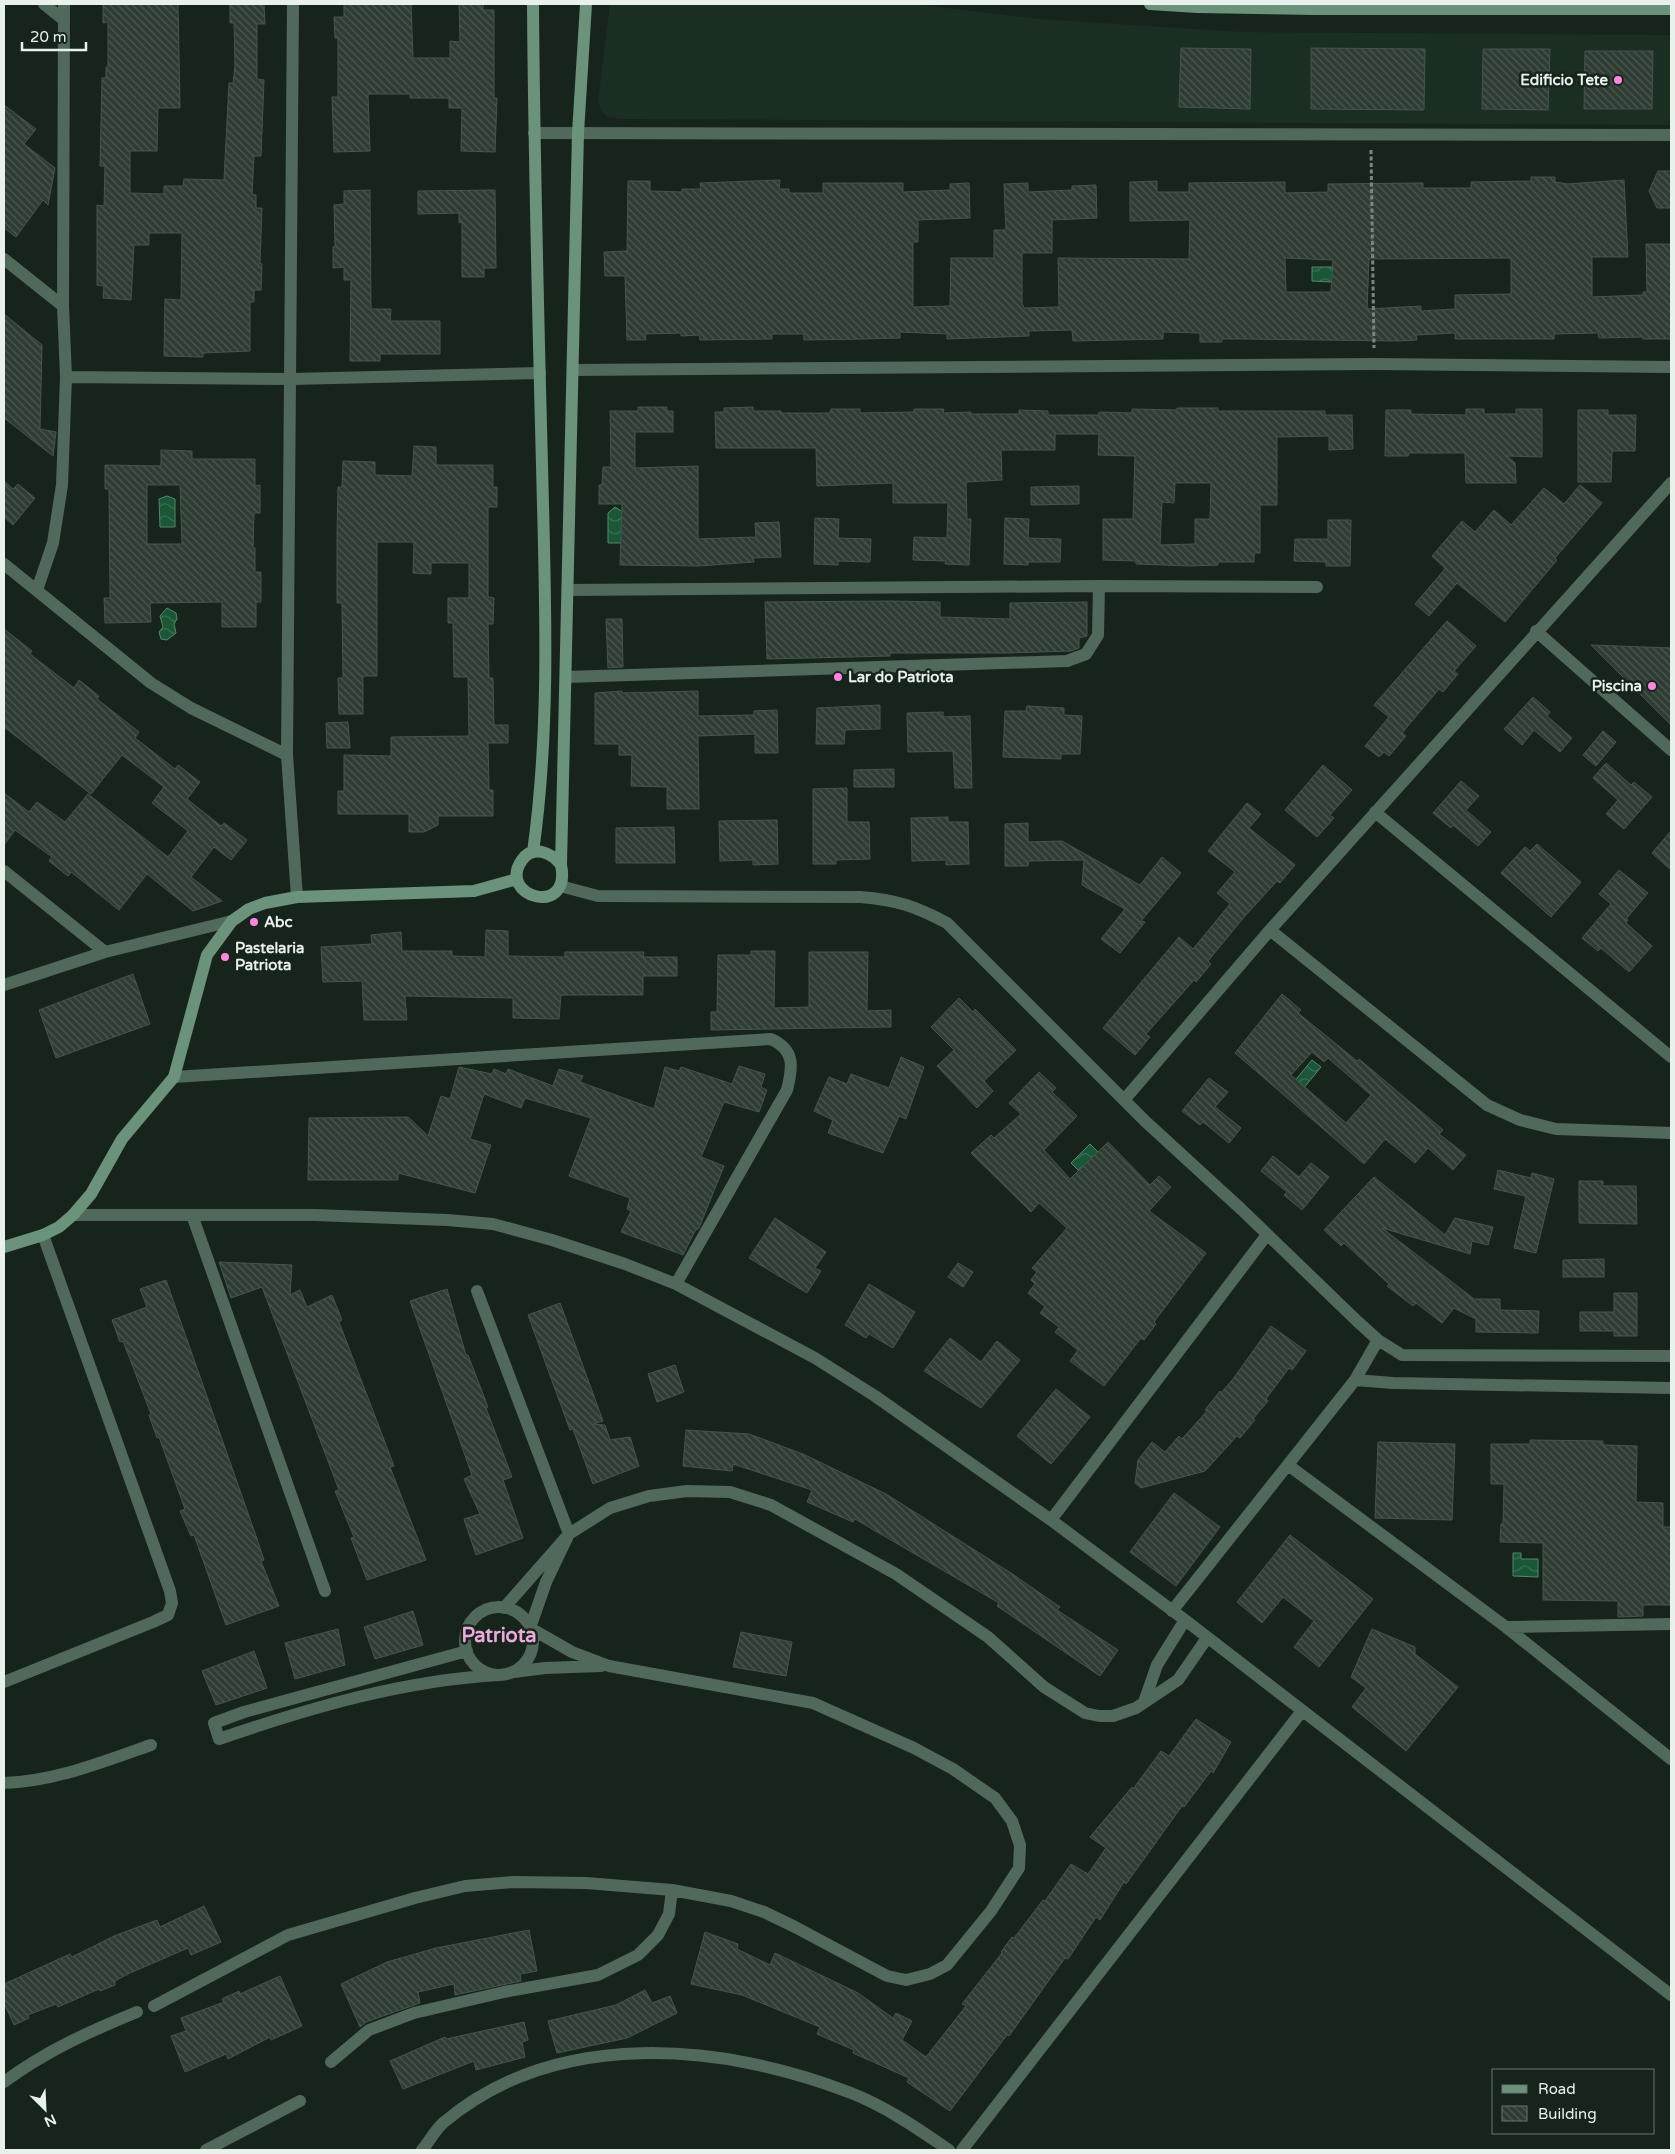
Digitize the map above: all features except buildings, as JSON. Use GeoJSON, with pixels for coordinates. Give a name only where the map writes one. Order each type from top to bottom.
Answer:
{"type":"FeatureCollection","features":[{"type":"Feature","properties":{"kind":"street"},"geometry":{"type":"LineString","coordinates":[[44,4],[64,20]]}},
{"type":"Feature","properties":{"kind":"street"},"geometry":{"type":"LineString","coordinates":[[37,590],[54,543],[58,518],[66,377],[63,306],[64,4]]}},
{"type":"Feature","properties":{"kind":"street"},"geometry":{"type":"LineString","coordinates":[[293,4],[292,379],[287,755],[296,897]]}},
{"type":"Feature","properties":{"kind":"street"},"geometry":{"type":"LineString","coordinates":[[533,4],[534,133],[545,586],[545,668],[540,802],[533,852]]}},
{"type":"Feature","properties":{"kind":"street"},"geometry":{"type":"LineString","coordinates":[[561,865],[554,856],[544,852],[533,852],[523,858],[518,868],[517,879],[522,889],[531,896],[542,898],[553,894],[560,886],[564,876],[561,865],[578,133],[586,4]]}},
{"type":"Feature","properties":{"kind":"street"},"geometry":{"type":"LineString","coordinates":[[1150,4],[1197,7],[1323,9],[1671,9]]}},
{"type":"Feature","properties":{"kind":"street"},"geometry":{"type":"LineString","coordinates":[[534,133],[1671,135]]}},
{"type":"Feature","properties":{"kind":"street"},"geometry":{"type":"LineString","coordinates":[[4,259],[63,306]]}},
{"type":"Feature","properties":{"kind":"street"},"geometry":{"type":"LineString","coordinates":[[573,370],[1374,364],[1671,367]]}},
{"type":"Feature","properties":{"kind":"street"},"geometry":{"type":"LineString","coordinates":[[66,377],[292,379],[540,373]]}},
{"type":"Feature","properties":{"kind":"street"},"geometry":{"type":"LineString","coordinates":[[1124,1100],[1270,930],[1536,631],[1671,483]]}},
{"type":"Feature","properties":{"kind":"street"},"geometry":{"type":"LineString","coordinates":[[4,564],[150,683],[191,708],[287,755]]}},
{"type":"Feature","properties":{"kind":"street"},"geometry":{"type":"LineString","coordinates":[[568,590],[1099,586],[1317,587]]}},
{"type":"Feature","properties":{"kind":"street"},"geometry":{"type":"LineString","coordinates":[[566,677],[1067,661],[1086,654],[1098,635],[1099,586]]}},
{"type":"Feature","properties":{"kind":"street"},"geometry":{"type":"LineString","coordinates":[[1536,631],[1671,750]]}},
{"type":"Feature","properties":{"kind":"street"},"geometry":{"type":"LineString","coordinates":[[1375,812],[1671,1057]]}},
{"type":"Feature","properties":{"kind":"street"},"geometry":{"type":"LineString","coordinates":[[4,871],[105,952]]}},
{"type":"Feature","properties":{"kind":"street"},"geometry":{"type":"LineString","coordinates":[[4,1247],[43,1235],[59,1227],[73,1215],[91,1194],[122,1139],[174,1077],[207,955],[232,921],[249,909],[265,903],[296,897],[474,891],[517,879]]}},
{"type":"Feature","properties":{"kind":"street"},"geometry":{"type":"LineString","coordinates":[[560,886],[598,896],[860,897],[891,900],[920,908],[947,924],[1124,1100],[1241,1209],[1266,1236],[1378,1340],[1402,1355],[1671,1356]]}},
{"type":"Feature","properties":{"kind":"street"},"geometry":{"type":"LineString","coordinates":[[4,985],[105,952],[232,921]]}},
{"type":"Feature","properties":{"kind":"street"},"geometry":{"type":"LineString","coordinates":[[1270,930],[1487,1105],[1520,1120],[1556,1129],[1671,1133]]}},
{"type":"Feature","properties":{"kind":"street"},"geometry":{"type":"LineString","coordinates":[[174,1077],[771,1039],[784,1045],[791,1058],[791,1075],[787,1090],[676,1284]]}},
{"type":"Feature","properties":{"kind":"street"},"geometry":{"type":"LineString","coordinates":[[73,1215],[316,1215],[447,1220],[493,1224],[552,1240],[625,1264],[676,1284],[815,1358],[875,1396],[1051,1520],[1172,1610],[1671,1994]]}},
{"type":"Feature","properties":{"kind":"street"},"geometry":{"type":"LineString","coordinates":[[192,1215],[325,1591]]}},
{"type":"Feature","properties":{"kind":"street"},"geometry":{"type":"LineString","coordinates":[[4,1682],[154,1622],[168,1615],[172,1603],[170,1591],[43,1235]]}},
{"type":"Feature","properties":{"kind":"street"},"geometry":{"type":"LineString","coordinates":[[1051,1520],[1266,1236]]}},
{"type":"Feature","properties":{"kind":"street"},"geometry":{"type":"LineString","coordinates":[[477,1291],[569,1534],[546,1582],[530,1628]]}},
{"type":"Feature","properties":{"kind":"street"},"geometry":{"type":"LineString","coordinates":[[1172,1610],[1354,1380],[1378,1340]]}},
{"type":"Feature","properties":{"kind":"street"},"geometry":{"type":"LineString","coordinates":[[1354,1380],[1403,1383],[1671,1388]]}},
{"type":"Feature","properties":{"kind":"street"},"geometry":{"type":"LineString","coordinates":[[1288,1465],[1506,1627],[1671,1759]]}},
{"type":"Feature","properties":{"kind":"street"},"geometry":{"type":"LineString","coordinates":[[504,1608],[569,1534],[610,1508],[649,1496],[687,1491],[730,1492],[771,1505],[896,1574],[988,1637],[1044,1687],[1071,1706],[1099,1716],[1113,1716],[1136,1708],[1178,1680],[1208,1638]]}},
{"type":"Feature","properties":{"kind":"street"},"geometry":{"type":"LineString","coordinates":[[492,1608],[504,1608],[515,1611],[524,1618],[530,1628],[533,1638],[532,1649],[520,1667],[505,1674],[480,1668],[467,1651],[465,1640],[473,1619],[482,1612],[492,1608]]}},
{"type":"Feature","properties":{"kind":"street"},"geometry":{"type":"LineString","coordinates":[[1144,1702],[1157,1665],[1185,1620]]}},
{"type":"Feature","properties":{"kind":"street"},"geometry":{"type":"LineString","coordinates":[[1506,1627],[1671,1624]]}},
{"type":"Feature","properties":{"kind":"street"},"geometry":{"type":"LineString","coordinates":[[154,2006],[288,1936],[415,1898],[457,1888],[514,1882],[586,1883],[672,1890],[731,1901],[764,1912],[887,1976],[906,1980],[930,1974],[947,1965],[991,1911],[1019,1868],[1020,1845],[1012,1821],[996,1798],[953,1770],[914,1748],[813,1703],[609,1666],[572,1652],[530,1628]]}},
{"type":"Feature","properties":{"kind":"street"},"geometry":{"type":"LineString","coordinates":[[467,1651],[253,1710],[214,1723],[219,1739],[296,1712],[376,1693],[470,1676],[505,1674],[545,1668],[609,1666]]}},
{"type":"Feature","properties":{"kind":"street"},"geometry":{"type":"LineString","coordinates":[[962,2150],[1302,1711]]}},
{"type":"Feature","properties":{"kind":"street"},"geometry":{"type":"LineString","coordinates":[[4,1783],[31,1782],[69,1774],[151,1745]]}},
{"type":"Feature","properties":{"kind":"street"},"geometry":{"type":"LineString","coordinates":[[332,2062],[369,2030],[414,2013],[504,1992],[598,1975],[638,1955],[658,1935],[669,1914],[672,1890]]}},
{"type":"Feature","properties":{"kind":"street"},"geometry":{"type":"LineString","coordinates":[[4,2082],[34,2059],[83,2034],[137,2012]]}},
{"type":"Feature","properties":{"kind":"street"},"geometry":{"type":"LineString","coordinates":[[422,2150],[442,2124],[489,2092],[539,2071],[589,2058],[642,2052],[698,2054],[741,2060],[800,2076],[852,2093],[895,2114],[949,2150]]}},
{"type":"Feature","properties":{"kind":"street"},"geometry":{"type":"LineString","coordinates":[[206,2150],[300,2101]]}},
{"type":"Feature","properties":{"kind":"path"},"geometry":{"type":"LineString","coordinates":[[1371,134],[1374,364]]}},
{"type":"Feature","properties":{"kind":"shaded area"},"geometry":{"type":"Polygon","coordinates":[[[610,4],[913,4],[1039,19],[1243,32],[1671,35],[1671,125],[621,119],[608,117],[601,110],[598,101],[610,4]]]}},
{"type":"Feature","properties":{"kind":"water"},"geometry":{"type":"Polygon","coordinates":[[[1312,267],[1333,267],[1333,282],[1312,281],[1312,267]]]}},
{"type":"Feature","properties":{"kind":"water"},"geometry":{"type":"Polygon","coordinates":[[[167,496],[175,499],[175,527],[160,527],[159,499],[167,496]]]}},
{"type":"Feature","properties":{"kind":"water"},"geometry":{"type":"Polygon","coordinates":[[[615,507],[623,512],[624,543],[608,543],[608,513],[615,507]]]}},
{"type":"Feature","properties":{"kind":"water"},"geometry":{"type":"Polygon","coordinates":[[[167,608],[176,613],[177,619],[174,624],[176,633],[167,640],[161,639],[159,632],[163,627],[160,616],[167,608]]]}},
{"type":"Feature","properties":{"kind":"water"},"geometry":{"type":"Polygon","coordinates":[[[1312,1060],[1321,1067],[1302,1090],[1293,1083],[1312,1060]]]}},
{"type":"Feature","properties":{"kind":"water"},"geometry":{"type":"Polygon","coordinates":[[[1090,1144],[1098,1152],[1079,1171],[1071,1163],[1090,1144]]]}},
{"type":"Feature","properties":{"kind":"water"},"geometry":{"type":"Polygon","coordinates":[[[1513,1553],[1521,1553],[1521,1559],[1538,1559],[1538,1577],[1513,1576],[1513,1553]]]}},
{"type":"Feature","properties":{"kind":"place","name":"Edificio Tete"},"geometry":{"type":"Point","coordinates":[1618,80]}},
{"type":"Feature","properties":{"kind":"place","name":"Lar do Patriota"},"geometry":{"type":"Point","coordinates":[838,677]}},
{"type":"Feature","properties":{"kind":"place","name":"Piscina"},"geometry":{"type":"Point","coordinates":[1652,686]}},
{"type":"Feature","properties":{"kind":"place","name":"Abc"},"geometry":{"type":"Point","coordinates":[254,922]}},
{"type":"Feature","properties":{"kind":"place","name":"Pastelaria Patriota"},"geometry":{"type":"Point","coordinates":[225,957]}},
{"type":"Feature","properties":{"kind":"district","name":"Patriota"},"geometry":{"type":"Point","coordinates":[499,1636]}}]}
